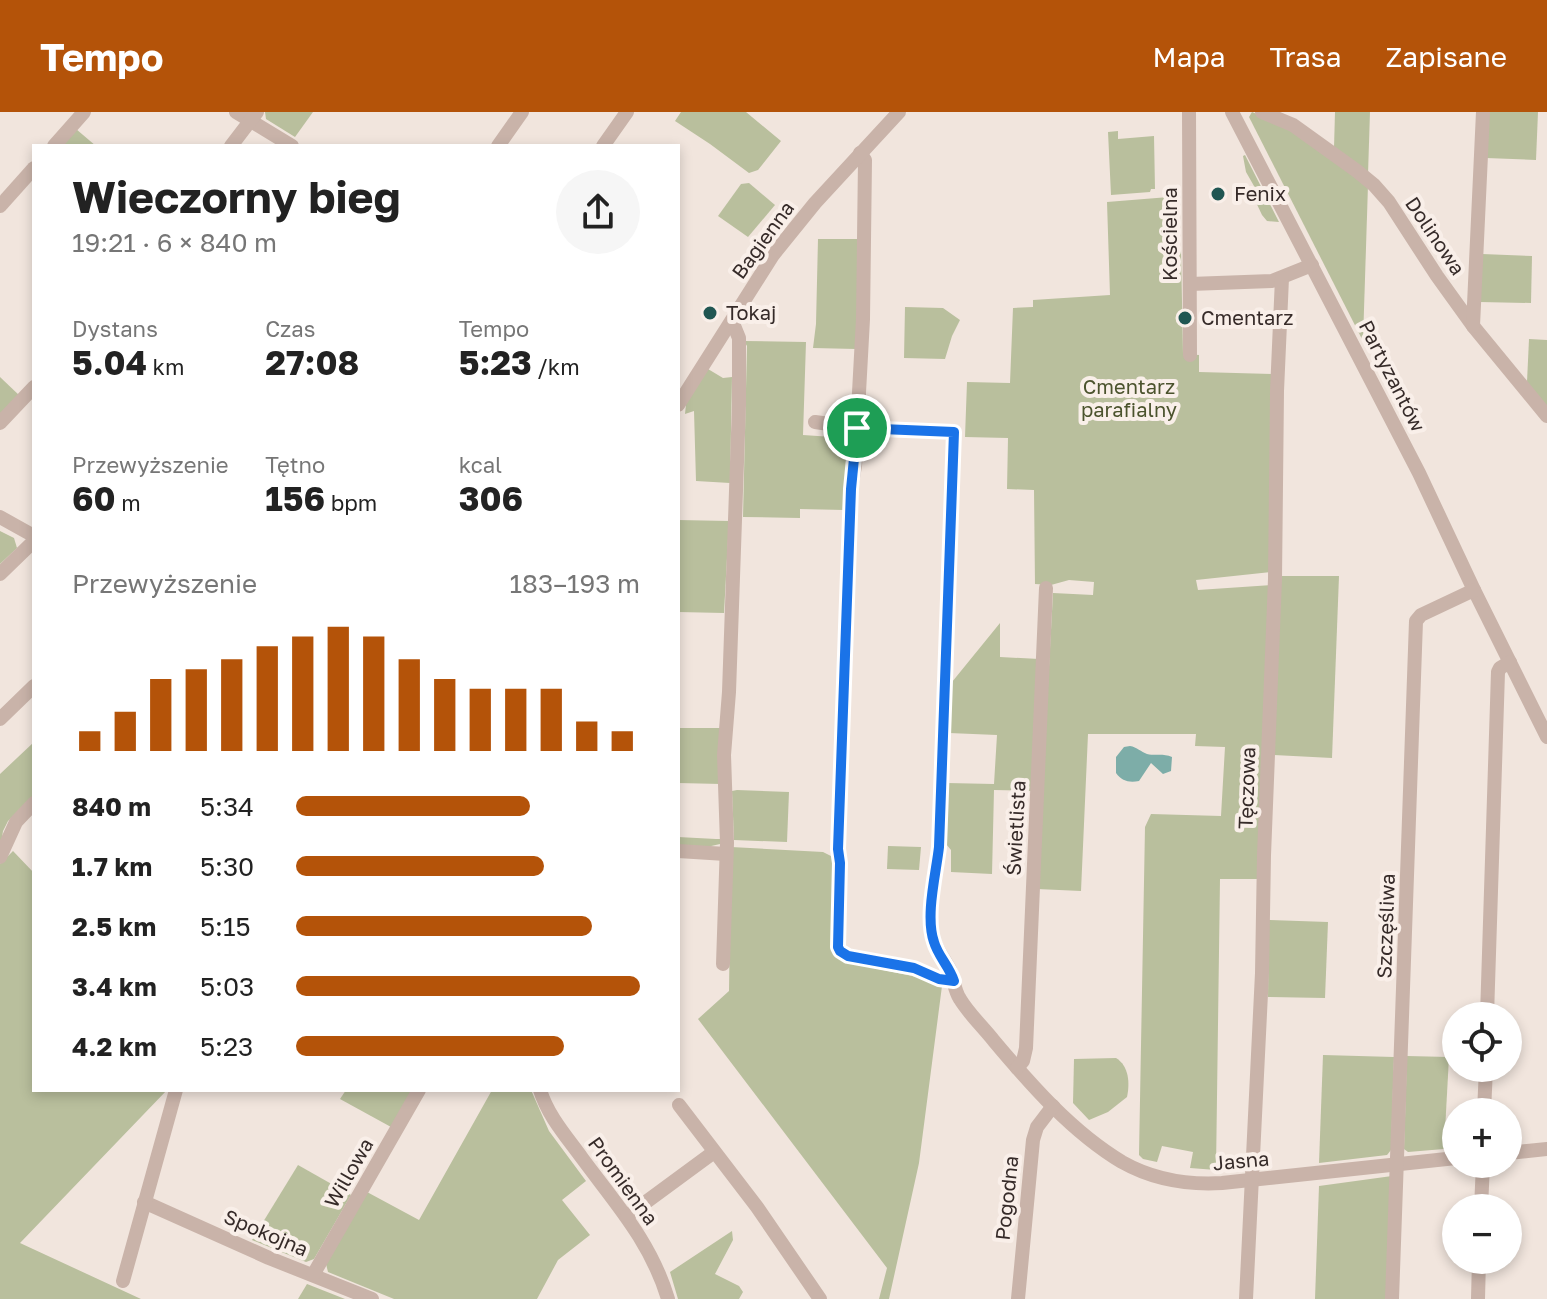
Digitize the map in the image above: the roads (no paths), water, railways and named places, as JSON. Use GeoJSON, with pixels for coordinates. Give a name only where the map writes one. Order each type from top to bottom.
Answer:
{"type":"FeatureCollection","features":[{"type":"Feature","properties":{"kind":"street"},"geometry":{"type":"LineString","coordinates":[[56,144],[84,112]]}},
{"type":"Feature","properties":{"kind":"street"},"geometry":{"type":"LineString","coordinates":[[236,112],[254,116],[289,144]]}},
{"type":"Feature","properties":{"kind":"street"},"geometry":{"type":"LineString","coordinates":[[499,144],[522,112]]}},
{"type":"Feature","properties":{"kind":"street"},"geometry":{"type":"LineString","coordinates":[[604,144],[627,112]]}},
{"type":"Feature","properties":{"kind":"street","name":"Bagienna"},"geometry":{"type":"LineString","coordinates":[[683,385],[732,321],[783,242],[899,112]]}},
{"type":"Feature","properties":{"kind":"street","name":"Kościelna"},"geometry":{"type":"LineString","coordinates":[[1189,112],[1190,355]]}},
{"type":"Feature","properties":{"kind":"street","name":"Partyzantów"},"geometry":{"type":"LineString","coordinates":[[1232,112],[1419,473],[1547,737]]}},
{"type":"Feature","properties":{"kind":"street","name":"Dolinowa"},"geometry":{"type":"LineString","coordinates":[[1262,112],[1293,125],[1374,185],[1389,202],[1473,326],[1547,416]]}},
{"type":"Feature","properties":{"kind":"street"},"geometry":{"type":"LineString","coordinates":[[1473,326],[1483,112]]}},
{"type":"Feature","properties":{"kind":"street"},"geometry":{"type":"LineString","coordinates":[[233,144],[254,116]]}},
{"type":"Feature","properties":{"kind":"street"},"geometry":{"type":"LineString","coordinates":[[860,153],[865,160],[863,319],[851,489],[838,849],[838,947],[848,956],[914,968],[939,979],[954,981]]}},
{"type":"Feature","properties":{"kind":"street"},"geometry":{"type":"LineString","coordinates":[[0,206],[32,170]]}},
{"type":"Feature","properties":{"kind":"street"},"geometry":{"type":"LineString","coordinates":[[1190,284],[1250,283],[1282,278],[1312,265]]}},
{"type":"Feature","properties":{"kind":"street","name":"Tęczowa"},"geometry":{"type":"LineString","coordinates":[[1246,1299],[1262,973],[1282,278]]}},
{"type":"Feature","properties":{"kind":"street"},"geometry":{"type":"LineString","coordinates":[[723,964],[726,854],[724,755],[739,405],[739,338],[732,321]]}},
{"type":"Feature","properties":{"kind":"street"},"geometry":{"type":"LineString","coordinates":[[0,423],[32,389]]}},
{"type":"Feature","properties":{"kind":"street"},"geometry":{"type":"LineString","coordinates":[[815,422],[857,428]]}},
{"type":"Feature","properties":{"kind":"street","name":"Jasna"},"geometry":{"type":"LineString","coordinates":[[857,428],[954,432],[939,847],[933,881],[932,937],[950,970],[962,1003],[1017,1068],[1087,1137],[1123,1163],[1160,1177],[1205,1184],[1442,1160]]}},
{"type":"Feature","properties":{"kind":"street"},"geometry":{"type":"LineString","coordinates":[[0,517],[32,537]]}},
{"type":"Feature","properties":{"kind":"street"},"geometry":{"type":"LineString","coordinates":[[0,574],[32,540]]}},
{"type":"Feature","properties":{"kind":"street","name":"Świetlista"},"geometry":{"type":"LineString","coordinates":[[1017,1068],[1023,1061],[1026,1048],[1046,588]]}},
{"type":"Feature","properties":{"kind":"street","name":"Szczęśliwa"},"geometry":{"type":"LineString","coordinates":[[1392,1299],[1416,621],[1421,615],[1474,590]]}},
{"type":"Feature","properties":{"kind":"street"},"geometry":{"type":"LineString","coordinates":[[1487,1002],[1498,672],[1510,662]]}},
{"type":"Feature","properties":{"kind":"street"},"geometry":{"type":"LineString","coordinates":[[0,719],[32,688]]}},
{"type":"Feature","properties":{"kind":"street"},"geometry":{"type":"LineString","coordinates":[[0,857],[16,822],[32,805]]}},
{"type":"Feature","properties":{"kind":"street"},"geometry":{"type":"LineString","coordinates":[[680,851],[726,854]]}},
{"type":"Feature","properties":{"kind":"street"},"geometry":{"type":"LineString","coordinates":[[123,1281],[175,1092]]}},
{"type":"Feature","properties":{"kind":"street","name":"Willowa"},"geometry":{"type":"LineString","coordinates":[[313,1275],[418,1092]]}},
{"type":"Feature","properties":{"kind":"street","name":"Promienna"},"geometry":{"type":"LineString","coordinates":[[541,1092],[550,1116],[627,1216],[654,1263],[668,1299]]}},
{"type":"Feature","properties":{"kind":"street"},"geometry":{"type":"LineString","coordinates":[[679,1105],[757,1207],[820,1299]]}},
{"type":"Feature","properties":{"kind":"street","name":"Pogodna"},"geometry":{"type":"LineString","coordinates":[[1018,1299],[1033,1140],[1037,1127],[1053,1106]]}},
{"type":"Feature","properties":{"kind":"street"},"geometry":{"type":"LineString","coordinates":[[1522,1152],[1547,1149]]}},
{"type":"Feature","properties":{"kind":"street"},"geometry":{"type":"LineString","coordinates":[[627,1216],[714,1152]]}},
{"type":"Feature","properties":{"kind":"street","name":"Spokojna"},"geometry":{"type":"LineString","coordinates":[[144,1202],[372,1299]]}},
{"type":"Feature","properties":{"kind":"street"},"geometry":{"type":"LineString","coordinates":[[1478,1299],[1479,1274]]}},
{"type":"Feature","properties":{"kind":"water"},"geometry":{"type":"Polygon","coordinates":[[[1130,746],[1147,754],[1172,757],[1171,771],[1163,774],[1151,763],[1139,781],[1123,780],[1116,773],[1116,757],[1124,747],[1130,746]]]}},
{"type":"Feature","properties":{"kind":"place","name":"Fenix"},"geometry":{"type":"Point","coordinates":[1218,194]}},
{"type":"Feature","properties":{"kind":"place","name":"Tokaj"},"geometry":{"type":"Point","coordinates":[710,313]}},
{"type":"Feature","properties":{"kind":"place","name":"Cmentarz"},"geometry":{"type":"Point","coordinates":[1185,318]}},
{"type":"Feature","properties":{"kind":"park label","name":"Cmentarz parafialny"},"geometry":{"type":"Point","coordinates":[1129,398]}}]}
